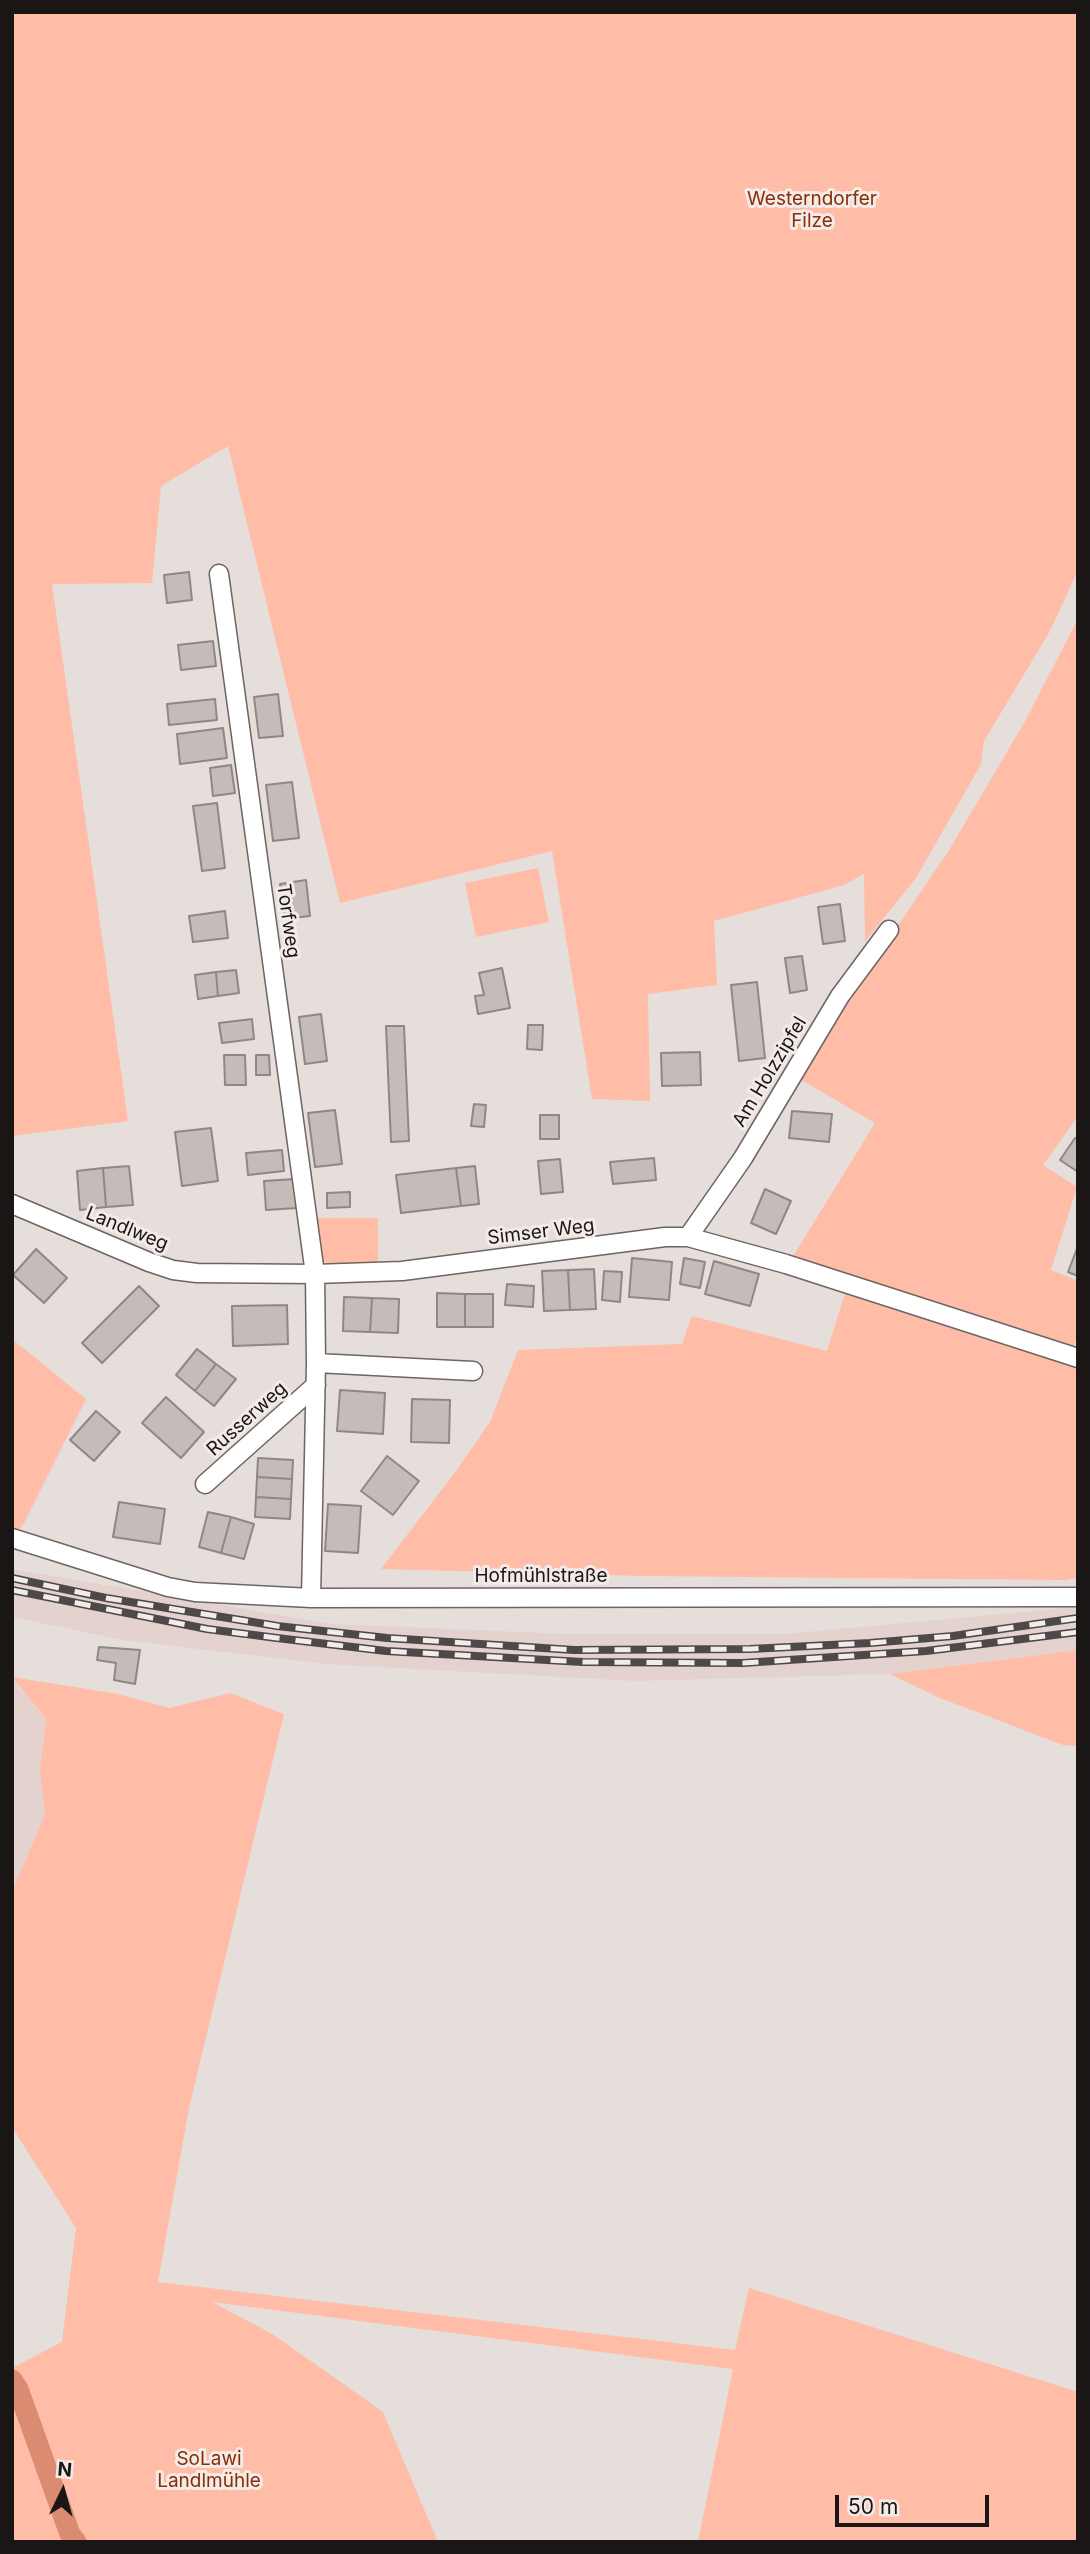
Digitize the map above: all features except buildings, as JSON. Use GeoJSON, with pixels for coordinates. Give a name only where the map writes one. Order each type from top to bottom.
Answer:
{"type":"FeatureCollection","features":[{"type":"Feature","properties":{"kind":"street","name":"Torfweg"},"geometry":{"type":"LineString","coordinates":[[219,574],[315,1273]]}},
{"type":"Feature","properties":{"kind":"street","name":"Am Holzzipfel"},"geometry":{"type":"LineString","coordinates":[[688,1237],[743,1158],[840,996],[889,930]]}},
{"type":"Feature","properties":{"kind":"street","name":"Landlweg"},"geometry":{"type":"LineString","coordinates":[[12,1204],[173,1270],[197,1273],[315,1273]]}},
{"type":"Feature","properties":{"kind":"street","name":"Simser Weg"},"geometry":{"type":"LineString","coordinates":[[315,1273],[401,1271],[665,1237],[688,1237],[786,1264],[1078,1358]]}},
{"type":"Feature","properties":{"kind":"street"},"geometry":{"type":"LineString","coordinates":[[311,1598],[316,1385],[315,1273]]}},
{"type":"Feature","properties":{"kind":"street"},"geometry":{"type":"LineString","coordinates":[[316,1363],[473,1371]]}},
{"type":"Feature","properties":{"kind":"street","name":"Russerweg"},"geometry":{"type":"LineString","coordinates":[[205,1484],[316,1385]]}},
{"type":"Feature","properties":{"kind":"street","name":"Hofmühlstraße"},"geometry":{"type":"LineString","coordinates":[[12,1538],[168,1587],[195,1592],[311,1598],[1078,1597]]}},
{"type":"Feature","properties":{"kind":"shaded area"},"geometry":{"type":"Polygon","coordinates":[[[12,1569],[332,1624],[569,1634],[785,1634],[1078,1607],[1078,1650],[890,1674],[635,1681],[327,1664],[123,1640],[12,1617],[12,1569]]]}},
{"type":"Feature","properties":{"kind":"shaded area"},"geometry":{"type":"Polygon","coordinates":[[[12,1679],[46,1719],[40,1769],[45,1815],[12,1891],[12,1679]]]}},
{"type":"Feature","properties":{"kind":"green space","name":"Westerndorfer Filze"},"geometry":{"type":"Polygon","coordinates":[[[12,12],[1078,12],[1078,570],[1050,631],[984,741],[981,764],[916,878],[865,941],[864,874],[844,885],[714,921],[717,985],[648,994],[650,1101],[592,1099],[552,851],[340,903],[228,446],[161,486],[152,583],[52,584],[128,1121],[12,1136],[12,12]]]}},
{"type":"Feature","properties":{"kind":"green space"},"geometry":{"type":"Polygon","coordinates":[[[1078,619],[1078,1116],[1043,1165],[1077,1187],[1051,1270],[1078,1281],[1078,1332],[1073,1349],[792,1258],[875,1123],[796,1077],[951,847],[1024,723],[1078,619]]]}},
{"type":"Feature","properties":{"kind":"green space"},"geometry":{"type":"Polygon","coordinates":[[[538,868],[549,922],[476,937],[465,883],[538,868]]]}},
{"type":"Feature","properties":{"kind":"green space"},"geometry":{"type":"Polygon","coordinates":[[[317,1218],[378,1218],[378,1263],[324,1262],[320,1256],[317,1218]]]}},
{"type":"Feature","properties":{"kind":"green space"},"geometry":{"type":"Polygon","coordinates":[[[846,1290],[1078,1367],[1078,1578],[644,1576],[381,1569],[459,1467],[491,1420],[518,1350],[682,1344],[692,1316],[827,1351],[846,1290]]]}},
{"type":"Feature","properties":{"kind":"green space"},"geometry":{"type":"Polygon","coordinates":[[[12,1339],[86,1399],[24,1523],[12,1537],[12,1339]]]}},
{"type":"Feature","properties":{"kind":"green space"},"geometry":{"type":"Polygon","coordinates":[[[1078,1650],[1078,1746],[1063,1745],[940,1698],[890,1674],[1078,1650]]]}},
{"type":"Feature","properties":{"kind":"green space","name":"SoLawi Landlmühle"},"geometry":{"type":"Polygon","coordinates":[[[12,1677],[118,1694],[169,1708],[230,1693],[284,1714],[189,2108],[158,2282],[735,2350],[749,2288],[1078,2392],[1078,2542],[698,2542],[733,2369],[212,2302],[274,2335],[383,2412],[438,2542],[12,2542],[12,2368],[62,2342],[76,2228],[12,2127],[12,1891],[45,1815],[40,1769],[46,1719],[12,1677]]]}},
{"type":"Feature","properties":{"kind":"waterway"},"geometry":{"type":"LineString","coordinates":[[12,2380],[18,2389],[70,2534],[76,2542]]}},
{"type":"Feature","properties":{"kind":"railway"},"geometry":{"type":"LineString","coordinates":[[12,1578],[106,1598],[277,1626],[387,1638],[574,1650],[750,1649],[870,1643],[953,1636],[1078,1618]]}},
{"type":"Feature","properties":{"kind":"railway"},"geometry":{"type":"LineString","coordinates":[[12,1590],[207,1629],[277,1638],[386,1651],[583,1662],[743,1663],[926,1651],[1078,1632]]}}]}
